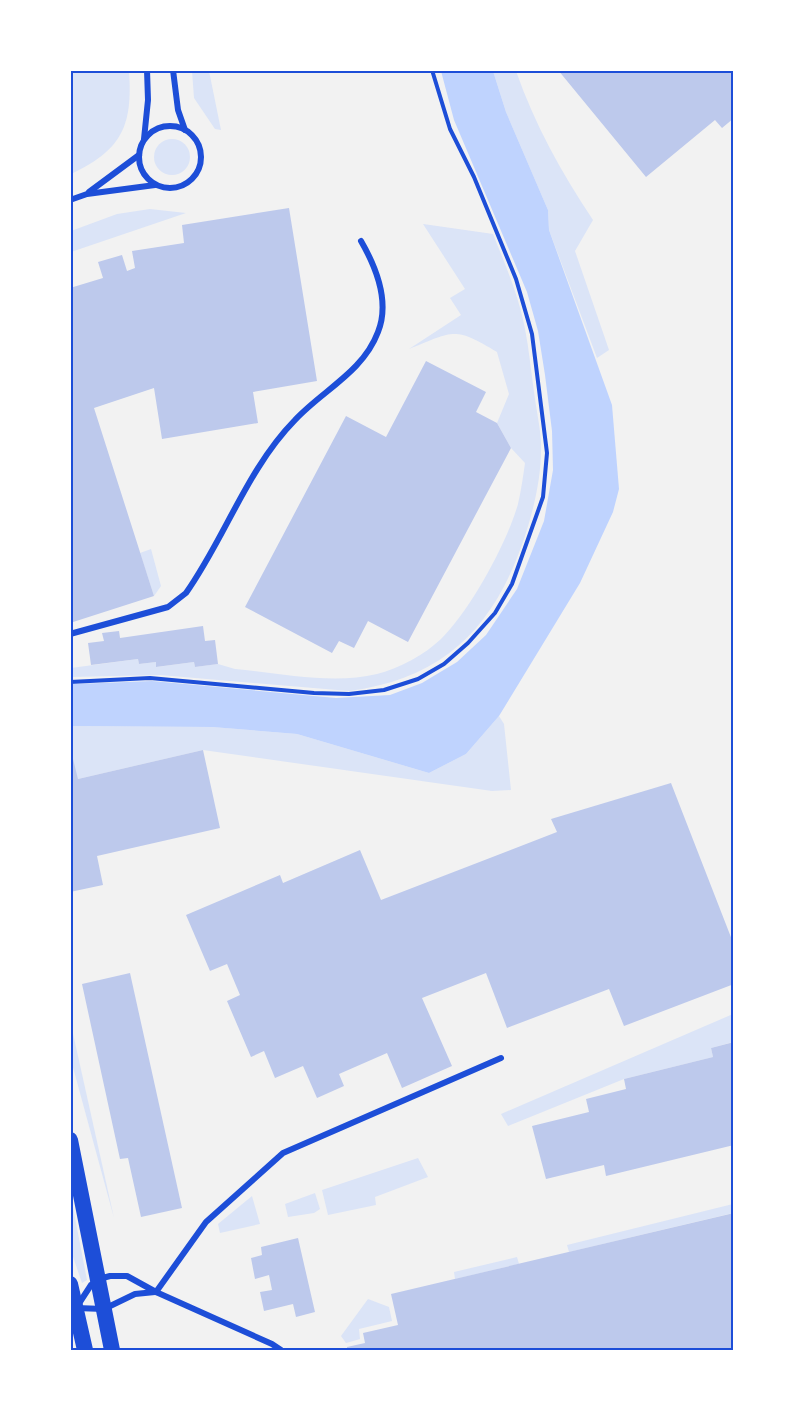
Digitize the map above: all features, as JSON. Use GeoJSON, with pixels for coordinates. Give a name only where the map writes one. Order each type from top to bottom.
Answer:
{"type":"FeatureCollection","features":[{"type":"Feature","properties":{"kind":"highway"},"geometry":{"type":"LineString","coordinates":[[70,1140],[112,1350]]}},
{"type":"Feature","properties":{"kind":"highway"},"geometry":{"type":"LineString","coordinates":[[70,1284],[85,1350]]}},
{"type":"Feature","properties":{"kind":"street"},"geometry":{"type":"LineString","coordinates":[[147,70],[148,100],[144,140],[139,155],[141,169],[155,185]]}},
{"type":"Feature","properties":{"kind":"street"},"geometry":{"type":"LineString","coordinates":[[173,70],[177,110],[185,130]]}},
{"type":"Feature","properties":{"kind":"street"},"geometry":{"type":"LineString","coordinates":[[70,200],[87,194],[155,185],[168,188],[179,187],[196,174],[200,152],[192,136],[185,130],[176,127],[159,128],[144,140]]}},
{"type":"Feature","properties":{"kind":"street"},"geometry":{"type":"LineString","coordinates":[[87,194],[139,155]]}},
{"type":"Feature","properties":{"kind":"street"},"geometry":{"type":"LineString","coordinates":[[70,634],[168,606],[186,593],[273,446],[293,421],[367,356],[379,330],[382,307],[380,286],[372,260],[361,241]]}},
{"type":"Feature","properties":{"kind":"street"},"geometry":{"type":"LineString","coordinates":[[76,1308],[104,1309],[135,1294],[156,1292],[206,1222],[283,1153],[501,1058]]}},
{"type":"Feature","properties":{"kind":"street"},"geometry":{"type":"LineString","coordinates":[[76,1308],[91,1285],[99,1279],[110,1275],[127,1276],[156,1292],[281,1350]]}},
{"type":"Feature","properties":{"kind":"path"},"geometry":{"type":"LineString","coordinates":[[70,682],[150,678],[314,693],[350,694],[384,690],[418,679],[444,664],[468,643],[501,603],[525,553],[543,496],[547,453],[541,396],[532,334],[516,279],[474,177],[450,129],[432,70]]}},
{"type":"Feature","properties":{"kind":"shaded area"},"geometry":{"type":"Polygon","coordinates":[[[71,70],[129,71],[130,91],[126,122],[112,146],[102,156],[71,174],[71,70]]]}},
{"type":"Feature","properties":{"kind":"shaded area"},"geometry":{"type":"Polygon","coordinates":[[[192,71],[209,71],[221,130],[215,129],[194,98],[192,71]]]}},
{"type":"Feature","properties":{"kind":"shaded area"},"geometry":{"type":"Polygon","coordinates":[[[493,71],[516,71],[550,148],[593,220],[575,251],[609,350],[597,358],[549,230],[548,210],[506,112],[493,71]]]}},
{"type":"Feature","properties":{"kind":"shaded area"},"geometry":{"type":"Polygon","coordinates":[[[172,139],[185,144],[190,157],[185,170],[172,175],[159,170],[154,157],[159,144],[172,139]]]}},
{"type":"Feature","properties":{"kind":"shaded area"},"geometry":{"type":"Polygon","coordinates":[[[150,209],[186,213],[71,252],[71,231],[117,214],[150,209]]]}},
{"type":"Feature","properties":{"kind":"shaded area"},"geometry":{"type":"Polygon","coordinates":[[[423,224],[493,234],[515,292],[528,344],[541,442],[537,489],[529,524],[513,568],[482,621],[462,642],[439,660],[413,674],[383,684],[349,691],[160,675],[71,677],[71,668],[138,659],[139,664],[156,662],[157,667],[194,662],[195,667],[218,664],[235,669],[306,677],[360,677],[394,668],[427,650],[441,639],[464,612],[486,576],[513,520],[525,463],[511,448],[497,423],[509,394],[497,352],[471,338],[454,334],[436,338],[409,349],[461,315],[450,298],[465,289],[423,224]]]}},
{"type":"Feature","properties":{"kind":"shaded area"},"geometry":{"type":"Polygon","coordinates":[[[151,549],[161,586],[154,596],[140,553],[151,549]]]}},
{"type":"Feature","properties":{"kind":"shaded area"},"geometry":{"type":"Polygon","coordinates":[[[499,716],[504,724],[511,790],[492,791],[203,750],[78,779],[71,760],[71,726],[212,727],[297,734],[429,773],[466,754],[499,716]]]}},
{"type":"Feature","properties":{"kind":"shaded area"},"geometry":{"type":"Polygon","coordinates":[[[733,1014],[733,1042],[711,1048],[713,1057],[624,1079],[508,1126],[501,1114],[733,1014]]]}},
{"type":"Feature","properties":{"kind":"shaded area"},"geometry":{"type":"Polygon","coordinates":[[[70,1020],[114,1218],[71,1060],[70,1020]]]}},
{"type":"Feature","properties":{"kind":"shaded area"},"geometry":{"type":"Polygon","coordinates":[[[418,1158],[428,1177],[375,1197],[376,1205],[328,1215],[322,1190],[418,1158]]]}},
{"type":"Feature","properties":{"kind":"shaded area"},"geometry":{"type":"Polygon","coordinates":[[[70,1192],[87,1280],[82,1283],[71,1251],[70,1192]]]}},
{"type":"Feature","properties":{"kind":"shaded area"},"geometry":{"type":"Polygon","coordinates":[[[315,1193],[320,1209],[314,1213],[288,1217],[285,1204],[315,1193]]]}},
{"type":"Feature","properties":{"kind":"shaded area"},"geometry":{"type":"Polygon","coordinates":[[[252,1196],[260,1224],[220,1233],[218,1224],[252,1196]]]}},
{"type":"Feature","properties":{"kind":"shaded area"},"geometry":{"type":"Polygon","coordinates":[[[733,1204],[733,1213],[569,1252],[567,1245],[733,1204]]]}},
{"type":"Feature","properties":{"kind":"shaded area"},"geometry":{"type":"Polygon","coordinates":[[[517,1257],[519,1264],[455,1279],[454,1272],[517,1257]]]}},
{"type":"Feature","properties":{"kind":"shaded area"},"geometry":{"type":"Polygon","coordinates":[[[368,1299],[389,1307],[392,1321],[359,1329],[360,1339],[346,1343],[341,1336],[368,1299]]]}},
{"type":"Feature","properties":{"kind":"water"},"geometry":{"type":"Polygon","coordinates":[[[441,71],[493,71],[506,112],[548,210],[549,230],[612,405],[619,489],[613,512],[580,583],[499,716],[466,754],[429,773],[297,734],[212,727],[71,726],[71,684],[152,681],[336,698],[390,695],[422,683],[457,662],[486,635],[517,589],[544,521],[553,470],[552,431],[545,375],[538,331],[527,292],[454,120],[441,71]]]}},
{"type":"Feature","properties":{"kind":"building"},"geometry":{"type":"Polygon","coordinates":[[[558,70],[734,70],[734,118],[722,128],[715,120],[646,177],[558,70]]]}},
{"type":"Feature","properties":{"kind":"building"},"geometry":{"type":"Polygon","coordinates":[[[289,208],[317,381],[253,392],[258,423],[162,439],[154,388],[94,408],[154,596],[70,623],[70,288],[103,278],[98,262],[122,255],[127,271],[135,268],[132,251],[184,243],[182,225],[289,208]]]}},
{"type":"Feature","properties":{"kind":"building"},"geometry":{"type":"Polygon","coordinates":[[[426,361],[486,392],[476,412],[497,423],[511,448],[408,642],[368,621],[354,648],[339,641],[332,653],[245,607],[346,416],[386,437],[426,361]]]}},
{"type":"Feature","properties":{"kind":"building"},"geometry":{"type":"Polygon","coordinates":[[[203,626],[205,641],[215,640],[218,664],[195,667],[194,662],[156,667],[156,662],[139,664],[138,659],[91,665],[88,643],[104,641],[102,633],[119,631],[120,638],[203,626]]]}},
{"type":"Feature","properties":{"kind":"building"},"geometry":{"type":"Polygon","coordinates":[[[203,750],[220,828],[97,856],[103,885],[70,892],[70,760],[73,759],[78,779],[203,750]]]}},
{"type":"Feature","properties":{"kind":"building"},"geometry":{"type":"Polygon","coordinates":[[[671,783],[734,945],[734,984],[624,1026],[609,989],[507,1028],[486,973],[422,998],[452,1066],[402,1088],[387,1053],[339,1074],[344,1086],[317,1098],[303,1066],[275,1078],[264,1051],[251,1057],[227,1001],[240,995],[227,964],[210,971],[186,915],[280,875],[283,883],[360,850],[381,900],[557,832],[551,819],[671,783]]]}},
{"type":"Feature","properties":{"kind":"building"},"geometry":{"type":"Polygon","coordinates":[[[130,973],[182,1208],[141,1217],[128,1158],[120,1159],[82,984],[130,973]]]}},
{"type":"Feature","properties":{"kind":"building"},"geometry":{"type":"Polygon","coordinates":[[[734,1042],[734,1145],[606,1176],[604,1165],[546,1179],[532,1126],[589,1112],[586,1099],[626,1089],[624,1079],[713,1057],[711,1048],[734,1042]]]}},
{"type":"Feature","properties":{"kind":"building"},"geometry":{"type":"Polygon","coordinates":[[[734,1213],[734,1350],[347,1350],[347,1347],[365,1343],[363,1333],[398,1325],[391,1294],[734,1213]]]}},
{"type":"Feature","properties":{"kind":"building"},"geometry":{"type":"Polygon","coordinates":[[[298,1238],[315,1312],[296,1317],[293,1304],[264,1311],[260,1292],[272,1290],[269,1275],[255,1279],[251,1258],[262,1255],[261,1247],[298,1238]]]}}]}
